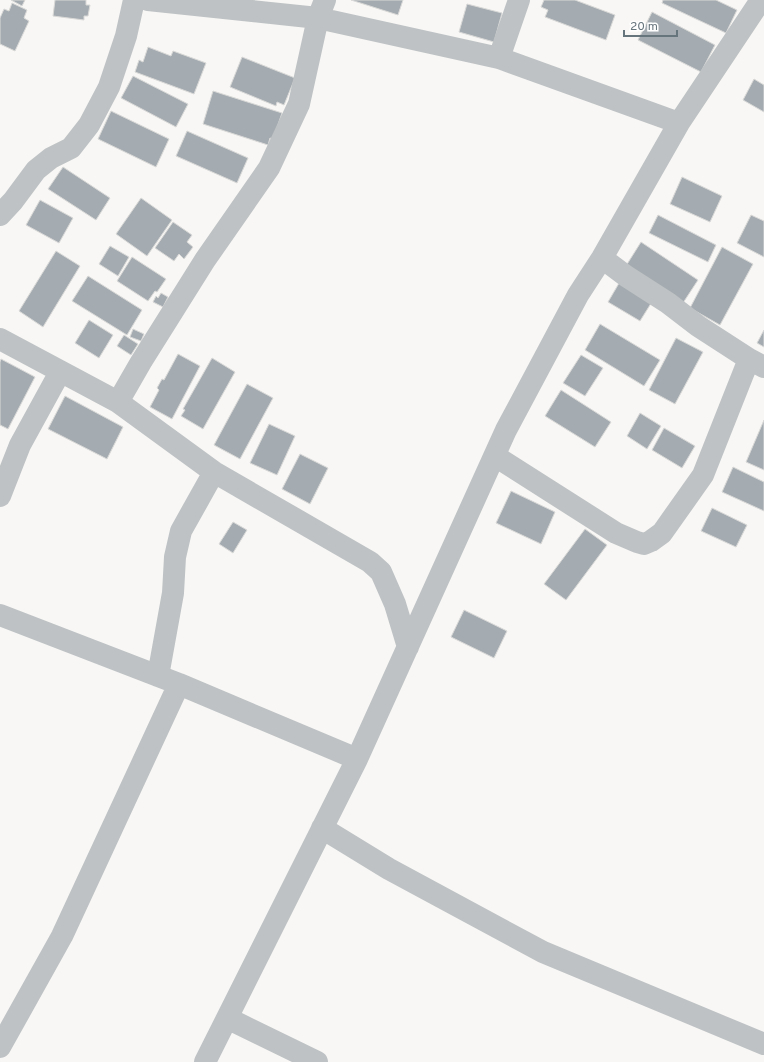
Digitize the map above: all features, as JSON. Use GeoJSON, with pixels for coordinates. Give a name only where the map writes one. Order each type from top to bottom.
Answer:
{"type":"FeatureCollection","features":[{"type":"Feature","properties":{"kind":"street"},"geometry":{"type":"LineString","coordinates":[[0,215],[13,201],[36,170],[51,158],[71,148],[90,124],[109,86],[126,36],[134,0]]}},
{"type":"Feature","properties":{"kind":"street"},"geometry":{"type":"LineString","coordinates":[[148,0],[322,9],[499,58],[679,123]]}},
{"type":"Feature","properties":{"kind":"street"},"geometry":{"type":"LineString","coordinates":[[499,58],[519,0]]}},
{"type":"Feature","properties":{"kind":"street"},"geometry":{"type":"LineString","coordinates":[[205,1062],[357,759],[506,430],[578,295],[602,258],[679,123],[762,0]]}},
{"type":"Feature","properties":{"kind":"street"},"geometry":{"type":"LineString","coordinates":[[118,402],[141,362],[205,260],[269,168],[299,104],[322,9]]}},
{"type":"Feature","properties":{"kind":"street"},"geometry":{"type":"LineString","coordinates":[[495,456],[616,533],[644,544],[650,542],[662,533],[703,475],[756,363],[698,326],[668,303],[626,276],[602,258]]}},
{"type":"Feature","properties":{"kind":"street"},"geometry":{"type":"LineString","coordinates":[[0,339],[118,402],[214,472],[370,562],[381,572],[395,604],[408,646]]}},
{"type":"Feature","properties":{"kind":"street"},"geometry":{"type":"LineString","coordinates":[[0,496],[20,445],[60,372]]}},
{"type":"Feature","properties":{"kind":"street"},"geometry":{"type":"LineString","coordinates":[[158,676],[173,593],[175,557],[182,531],[214,472]]}},
{"type":"Feature","properties":{"kind":"street"},"geometry":{"type":"LineString","coordinates":[[2,621],[179,684],[357,759]]}},
{"type":"Feature","properties":{"kind":"street"},"geometry":{"type":"LineString","coordinates":[[0,1047],[62,936],[179,684]]}},
{"type":"Feature","properties":{"kind":"street"},"geometry":{"type":"LineString","coordinates":[[322,828],[388,869],[543,952],[764,1044]]}},
{"type":"Feature","properties":{"kind":"street"},"geometry":{"type":"LineString","coordinates":[[227,1018],[317,1062]]}},
{"type":"Feature","properties":{"kind":"building"},"geometry":{"type":"Polygon","coordinates":[[[11,0],[25,0],[22,6],[11,0]]]}},
{"type":"Feature","properties":{"kind":"building"},"geometry":{"type":"Polygon","coordinates":[[[55,0],[86,0],[86,5],[90,5],[88,16],[84,16],[84,20],[53,16],[55,0]]]}},
{"type":"Feature","properties":{"kind":"building"},"geometry":{"type":"Polygon","coordinates":[[[351,0],[403,0],[398,15],[351,0]]]}},
{"type":"Feature","properties":{"kind":"building"},"geometry":{"type":"Polygon","coordinates":[[[544,0],[575,0],[615,15],[606,40],[545,17],[548,10],[541,7],[544,0]]]}},
{"type":"Feature","properties":{"kind":"building"},"geometry":{"type":"Polygon","coordinates":[[[663,0],[716,0],[737,10],[726,33],[662,3],[663,0]]]}},
{"type":"Feature","properties":{"kind":"building"},"geometry":{"type":"Polygon","coordinates":[[[12,3],[27,10],[24,18],[29,21],[15,51],[0,44],[0,18],[4,9],[9,11],[12,3]]]}},
{"type":"Feature","properties":{"kind":"building"},"geometry":{"type":"Polygon","coordinates":[[[467,4],[502,13],[494,42],[459,32],[467,4]]]}},
{"type":"Feature","properties":{"kind":"building"},"geometry":{"type":"Polygon","coordinates":[[[652,12],[715,45],[701,72],[638,40],[652,12]]]}},
{"type":"Feature","properties":{"kind":"building"},"geometry":{"type":"Polygon","coordinates":[[[148,47],[171,56],[173,51],[206,63],[194,94],[135,72],[139,60],[143,62],[148,47]]]}},
{"type":"Feature","properties":{"kind":"building"},"geometry":{"type":"Polygon","coordinates":[[[242,57],[295,78],[284,105],[277,102],[276,106],[230,87],[242,57]]]}},
{"type":"Feature","properties":{"kind":"building"},"geometry":{"type":"Polygon","coordinates":[[[133,76],[188,104],[176,127],[121,98],[133,76]]]}},
{"type":"Feature","properties":{"kind":"building"},"geometry":{"type":"Polygon","coordinates":[[[754,79],[764,85],[764,112],[743,100],[754,79]]]}},
{"type":"Feature","properties":{"kind":"building"},"geometry":{"type":"Polygon","coordinates":[[[213,91],[282,113],[273,139],[270,138],[268,145],[203,124],[213,91]]]}},
{"type":"Feature","properties":{"kind":"building"},"geometry":{"type":"Polygon","coordinates":[[[111,111],[169,139],[156,167],[98,139],[111,111]]]}},
{"type":"Feature","properties":{"kind":"building"},"geometry":{"type":"Polygon","coordinates":[[[187,131],[248,158],[237,183],[176,156],[187,131]]]}},
{"type":"Feature","properties":{"kind":"building"},"geometry":{"type":"Polygon","coordinates":[[[63,167],[110,198],[96,220],[48,189],[63,167]]]}},
{"type":"Feature","properties":{"kind":"building"},"geometry":{"type":"Polygon","coordinates":[[[682,177],[722,196],[710,222],[670,204],[682,177]]]}},
{"type":"Feature","properties":{"kind":"building"},"geometry":{"type":"Polygon","coordinates":[[[141,198],[172,220],[147,256],[116,234],[141,198]]]}},
{"type":"Feature","properties":{"kind":"building"},"geometry":{"type":"Polygon","coordinates":[[[40,200],[73,218],[59,243],[26,225],[40,200]]]}},
{"type":"Feature","properties":{"kind":"building"},"geometry":{"type":"Polygon","coordinates":[[[658,215],[716,245],[708,262],[649,233],[658,215]]]}},
{"type":"Feature","properties":{"kind":"building"},"geometry":{"type":"Polygon","coordinates":[[[751,215],[764,221],[764,257],[737,243],[751,215]]]}},
{"type":"Feature","properties":{"kind":"building"},"geometry":{"type":"Polygon","coordinates":[[[173,222],[192,235],[187,242],[193,247],[184,259],[179,254],[174,261],[155,248],[173,222]]]}},
{"type":"Feature","properties":{"kind":"building"},"geometry":{"type":"Polygon","coordinates":[[[641,242],[698,280],[681,306],[624,269],[641,242]]]}},
{"type":"Feature","properties":{"kind":"building"},"geometry":{"type":"Polygon","coordinates":[[[110,246],[129,257],[118,276],[99,264],[110,246]]]}},
{"type":"Feature","properties":{"kind":"building"},"geometry":{"type":"Polygon","coordinates":[[[722,247],[753,264],[720,325],[690,308],[722,247]]]}},
{"type":"Feature","properties":{"kind":"building"},"geometry":{"type":"Polygon","coordinates":[[[56,251],[80,266],[43,327],[19,311],[56,251]]]}},
{"type":"Feature","properties":{"kind":"building"},"geometry":{"type":"Polygon","coordinates":[[[132,257],[166,279],[157,292],[155,291],[148,301],[117,281],[132,257]]]}},
{"type":"Feature","properties":{"kind":"building"},"geometry":{"type":"Polygon","coordinates":[[[88,276],[142,310],[127,335],[72,301],[88,276]]]}},
{"type":"Feature","properties":{"kind":"building"},"geometry":{"type":"Polygon","coordinates":[[[622,278],[655,297],[640,321],[608,302],[622,278]]]}},
{"type":"Feature","properties":{"kind":"building"},"geometry":{"type":"Polygon","coordinates":[[[161,293],[168,297],[163,307],[153,302],[156,296],[158,298],[161,293]]]}},
{"type":"Feature","properties":{"kind":"building"},"geometry":{"type":"Polygon","coordinates":[[[89,320],[113,335],[99,358],[75,343],[89,320]]]}},
{"type":"Feature","properties":{"kind":"building"},"geometry":{"type":"Polygon","coordinates":[[[600,324],[660,360],[644,386],[585,350],[600,324]]]}},
{"type":"Feature","properties":{"kind":"building"},"geometry":{"type":"Polygon","coordinates":[[[133,329],[144,334],[141,341],[130,337],[133,329]]]}},
{"type":"Feature","properties":{"kind":"building"},"geometry":{"type":"Polygon","coordinates":[[[764,330],[764,347],[757,343],[764,330]]]}},
{"type":"Feature","properties":{"kind":"building"},"geometry":{"type":"Polygon","coordinates":[[[124,335],[138,344],[131,355],[117,346],[124,335]]]}},
{"type":"Feature","properties":{"kind":"building"},"geometry":{"type":"Polygon","coordinates":[[[676,338],[703,352],[675,404],[649,390],[676,338]]]}},
{"type":"Feature","properties":{"kind":"building"},"geometry":{"type":"Polygon","coordinates":[[[178,354],[200,366],[172,419],[150,407],[159,390],[157,388],[162,379],[164,380],[178,354]]]}},
{"type":"Feature","properties":{"kind":"building"},"geometry":{"type":"Polygon","coordinates":[[[581,355],[603,368],[585,396],[563,383],[581,355]]]}},
{"type":"Feature","properties":{"kind":"building"},"geometry":{"type":"Polygon","coordinates":[[[212,358],[235,372],[203,429],[181,416],[185,410],[183,409],[212,358]]]}},
{"type":"Feature","properties":{"kind":"building"},"geometry":{"type":"Polygon","coordinates":[[[1,359],[35,377],[8,429],[0,425],[1,359]]]}},
{"type":"Feature","properties":{"kind":"building"},"geometry":{"type":"Polygon","coordinates":[[[247,384],[273,398],[240,459],[214,445],[247,384]]]}},
{"type":"Feature","properties":{"kind":"building"},"geometry":{"type":"Polygon","coordinates":[[[561,390],[611,422],[595,447],[545,416],[561,390]]]}},
{"type":"Feature","properties":{"kind":"building"},"geometry":{"type":"Polygon","coordinates":[[[65,396],[123,427],[107,459],[48,429],[65,396]]]}},
{"type":"Feature","properties":{"kind":"building"},"geometry":{"type":"Polygon","coordinates":[[[640,413],[661,426],[647,449],[627,436],[640,413]]]}},
{"type":"Feature","properties":{"kind":"building"},"geometry":{"type":"Polygon","coordinates":[[[764,420],[764,470],[746,462],[764,420]]]}},
{"type":"Feature","properties":{"kind":"building"},"geometry":{"type":"Polygon","coordinates":[[[269,424],[295,436],[277,475],[250,463],[269,424]]]}},
{"type":"Feature","properties":{"kind":"building"},"geometry":{"type":"Polygon","coordinates":[[[664,428],[695,446],[682,468],[652,450],[664,428]]]}},
{"type":"Feature","properties":{"kind":"building"},"geometry":{"type":"Polygon","coordinates":[[[300,454],[328,468],[310,504],[282,489],[300,454]]]}},
{"type":"Feature","properties":{"kind":"building"},"geometry":{"type":"Polygon","coordinates":[[[733,467],[764,482],[764,511],[722,492],[733,467]]]}},
{"type":"Feature","properties":{"kind":"building"},"geometry":{"type":"Polygon","coordinates":[[[511,491],[555,512],[541,544],[496,523],[511,491]]]}},
{"type":"Feature","properties":{"kind":"building"},"geometry":{"type":"Polygon","coordinates":[[[712,508],[747,525],[736,547],[701,531],[712,508]]]}},
{"type":"Feature","properties":{"kind":"building"},"geometry":{"type":"Polygon","coordinates":[[[233,522],[247,530],[233,553],[219,544],[233,522]]]}},
{"type":"Feature","properties":{"kind":"building"},"geometry":{"type":"Polygon","coordinates":[[[585,529],[607,545],[566,600],[544,584],[585,529]]]}},
{"type":"Feature","properties":{"kind":"building"},"geometry":{"type":"Polygon","coordinates":[[[464,610],[507,631],[494,658],[451,637],[464,610]]]}}]}
